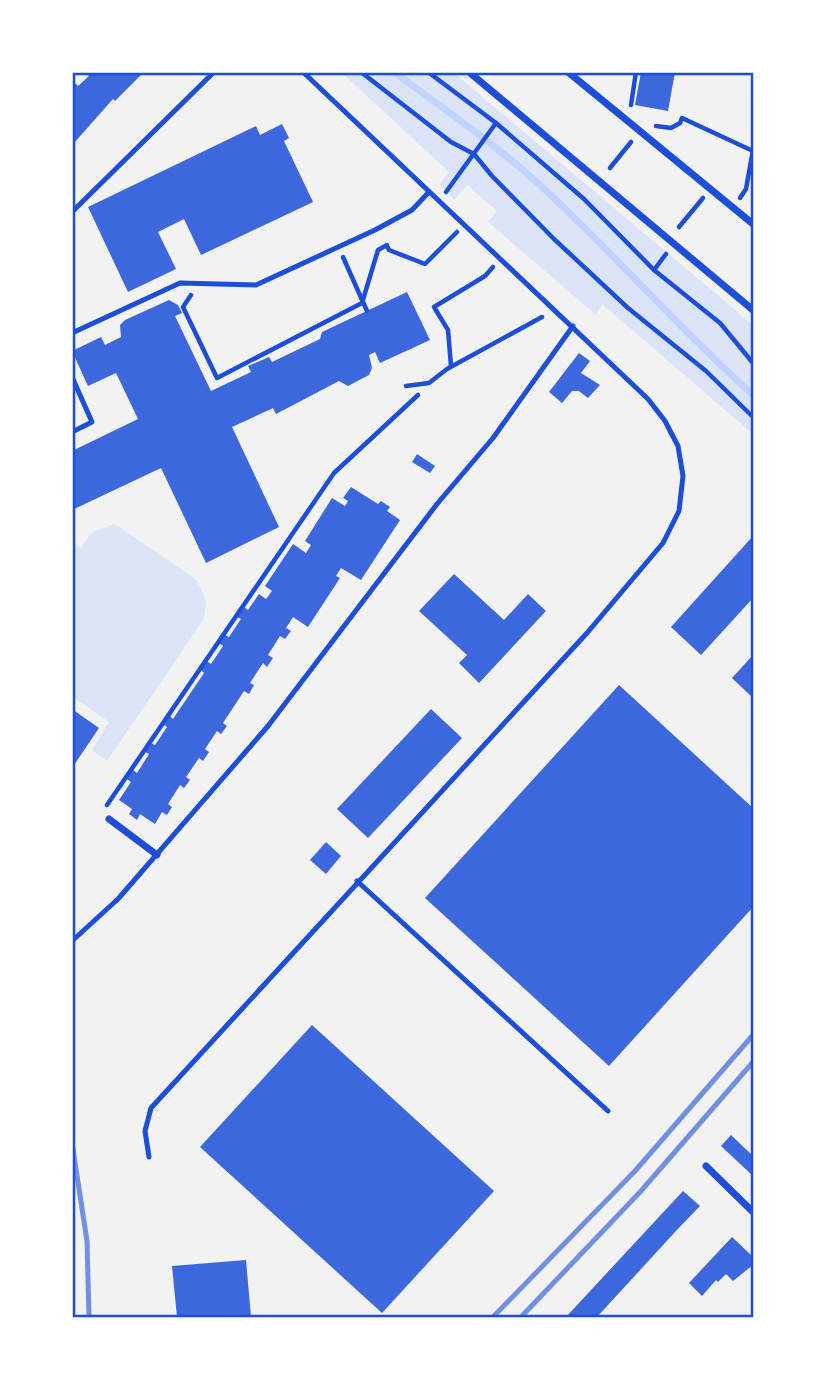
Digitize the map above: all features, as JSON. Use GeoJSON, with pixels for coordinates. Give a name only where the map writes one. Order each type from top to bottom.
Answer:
{"type":"FeatureCollection","features":[{"type":"Feature","properties":{"kind":"street"},"geometry":{"type":"LineString","coordinates":[[469,72],[753,310]]}},
{"type":"Feature","properties":{"kind":"street"},"geometry":{"type":"LineString","coordinates":[[568,72],[753,224]]}},
{"type":"Feature","properties":{"kind":"street"},"geometry":{"type":"LineString","coordinates":[[110,819],[157,855]]}},
{"type":"Feature","properties":{"kind":"street"},"geometry":{"type":"LineString","coordinates":[[706,1166],[753,1212]]}},
{"type":"Feature","properties":{"kind":"lane"},"geometry":{"type":"LineString","coordinates":[[72,212],[214,72]]}},
{"type":"Feature","properties":{"kind":"lane"},"geometry":{"type":"LineString","coordinates":[[149,1157],[145,1131],[151,1108],[587,633],[663,543],[678,511],[683,476],[678,446],[665,421],[648,399],[303,72]]}},
{"type":"Feature","properties":{"kind":"lane"},"geometry":{"type":"LineString","coordinates":[[72,333],[169,286],[256,285],[412,210],[429,192]]}},
{"type":"Feature","properties":{"kind":"lane"},"geometry":{"type":"LineString","coordinates":[[72,941],[118,899],[268,726],[437,504],[493,438],[573,326]]}},
{"type":"Feature","properties":{"kind":"lane"},"geometry":{"type":"LineString","coordinates":[[72,377],[92,422],[72,432]]}},
{"type":"Feature","properties":{"kind":"lane"},"geometry":{"type":"LineString","coordinates":[[357,881],[608,1111]]}},
{"type":"Feature","properties":{"kind":"path"},"geometry":{"type":"LineString","coordinates":[[361,72],[451,142],[475,152],[554,239],[628,308],[706,370],[753,417]]}},
{"type":"Feature","properties":{"kind":"path"},"geometry":{"type":"LineString","coordinates":[[428,72],[496,123],[584,199],[654,270],[720,323],[753,363]]}},
{"type":"Feature","properties":{"kind":"path"},"geometry":{"type":"LineString","coordinates":[[630,111],[636,72]]}},
{"type":"Feature","properties":{"kind":"path"},"geometry":{"type":"LineString","coordinates":[[610,168],[645,124],[671,128],[680,123],[681,118],[753,149],[746,189],[733,208]]}},
{"type":"Feature","properties":{"kind":"path"},"geometry":{"type":"LineString","coordinates":[[439,201],[496,123]]}},
{"type":"Feature","properties":{"kind":"path"},"geometry":{"type":"LineString","coordinates":[[679,227],[710,188]]}},
{"type":"Feature","properties":{"kind":"path"},"geometry":{"type":"LineString","coordinates":[[448,190],[457,198]]}},
{"type":"Feature","properties":{"kind":"path"},"geometry":{"type":"LineString","coordinates":[[378,228],[389,250],[425,264],[464,224]]}},
{"type":"Feature","properties":{"kind":"path"},"geometry":{"type":"LineString","coordinates":[[197,284],[183,307],[217,378],[362,303],[378,250],[387,245]]}},
{"type":"Feature","properties":{"kind":"path"},"geometry":{"type":"LineString","coordinates":[[339,246],[366,311]]}},
{"type":"Feature","properties":{"kind":"path"},"geometry":{"type":"LineString","coordinates":[[452,366],[448,330],[434,307],[485,276],[501,258]]}},
{"type":"Feature","properties":{"kind":"path"},"geometry":{"type":"LineString","coordinates":[[406,386],[429,383],[452,366],[540,318],[551,305]]}},
{"type":"Feature","properties":{"kind":"path"},"geometry":{"type":"LineString","coordinates":[[110,819],[100,814],[334,473],[418,395]]}},
{"type":"Feature","properties":{"kind":"shaded area"},"geometry":{"type":"Polygon","coordinates":[[[341,72],[453,72],[753,325],[753,434],[602,304],[596,315],[488,222],[497,211],[467,185],[454,200],[439,184],[449,172],[341,72]]]}},
{"type":"Feature","properties":{"kind":"shaded area"},"geometry":{"type":"Polygon","coordinates":[[[115,524],[197,580],[206,601],[204,619],[107,761],[92,750],[109,722],[72,696],[72,548],[74,544],[81,548],[92,532],[115,524]]]}},
{"type":"Feature","properties":{"kind":"building"},"geometry":{"type":"Polygon","coordinates":[[[84,72],[144,72],[115,101],[113,99],[74,143],[72,80],[78,86],[89,76],[84,72]]]}},
{"type":"Feature","properties":{"kind":"building"},"geometry":{"type":"Polygon","coordinates":[[[641,72],[675,72],[668,111],[635,105],[641,72]]]}},
{"type":"Feature","properties":{"kind":"building"},"geometry":{"type":"Polygon","coordinates":[[[282,124],[289,138],[284,141],[313,202],[201,255],[184,219],[158,232],[176,269],[128,292],[88,207],[256,126],[260,135],[282,124]]]}},
{"type":"Feature","properties":{"kind":"building"},"geometry":{"type":"Polygon","coordinates":[[[407,292],[430,340],[380,363],[375,352],[369,355],[372,368],[369,375],[348,386],[339,381],[276,414],[273,408],[232,427],[279,527],[206,563],[161,468],[72,510],[72,451],[138,419],[116,373],[88,386],[72,351],[101,337],[105,345],[121,337],[120,325],[125,320],[169,300],[178,305],[182,313],[175,316],[211,391],[251,372],[248,366],[269,357],[272,362],[320,339],[322,332],[407,292]]]}},
{"type":"Feature","properties":{"kind":"building"},"geometry":{"type":"Polygon","coordinates":[[[579,353],[590,361],[581,373],[600,385],[588,398],[579,391],[572,391],[562,403],[549,392],[579,353]]]}},
{"type":"Feature","properties":{"kind":"building"},"geometry":{"type":"Polygon","coordinates":[[[417,454],[435,466],[430,473],[412,462],[417,454]]]}},
{"type":"Feature","properties":{"kind":"building"},"geometry":{"type":"Polygon","coordinates":[[[351,487],[378,504],[381,501],[390,507],[387,511],[400,520],[361,580],[341,568],[336,576],[340,578],[308,627],[293,617],[286,628],[291,631],[285,639],[280,636],[268,655],[273,658],[267,667],[263,663],[250,683],[254,685],[249,694],[244,691],[223,723],[227,726],[221,734],[217,731],[205,749],[209,752],[203,761],[199,758],[186,777],[190,780],[184,788],[180,785],[168,804],[172,807],[167,815],[162,812],[155,824],[140,814],[137,820],[129,814],[132,809],[119,800],[131,782],[127,779],[133,770],[137,773],[149,754],[145,752],[151,743],[155,745],[167,727],[164,725],[170,716],[173,719],[204,673],[201,670],[207,661],[211,664],[223,646],[219,643],[225,635],[229,637],[241,619],[237,617],[244,607],[248,610],[259,594],[266,599],[272,591],[265,586],[293,544],[306,553],[311,545],[305,541],[332,498],[345,506],[348,501],[343,498],[351,487]]]}},
{"type":"Feature","properties":{"kind":"building"},"geometry":{"type":"Polygon","coordinates":[[[753,536],[753,598],[701,655],[671,627],[753,536]]]}},
{"type":"Feature","properties":{"kind":"building"},"geometry":{"type":"Polygon","coordinates":[[[454,574],[504,620],[528,594],[546,611],[479,683],[459,663],[467,655],[419,611],[454,574]]]}},
{"type":"Feature","properties":{"kind":"building"},"geometry":{"type":"Polygon","coordinates":[[[753,655],[753,698],[732,678],[753,655]]]}},
{"type":"Feature","properties":{"kind":"building"},"geometry":{"type":"Polygon","coordinates":[[[619,685],[753,808],[753,907],[609,1066],[425,898],[619,685]]]}},
{"type":"Feature","properties":{"kind":"building"},"geometry":{"type":"Polygon","coordinates":[[[72,709],[99,728],[72,768],[72,709]]]}},
{"type":"Feature","properties":{"kind":"building"},"geometry":{"type":"Polygon","coordinates":[[[431,709],[462,738],[368,838],[337,809],[431,709]]]}},
{"type":"Feature","properties":{"kind":"building"},"geometry":{"type":"Polygon","coordinates":[[[326,842],[341,856],[326,874],[310,860],[326,842]]]}},
{"type":"Feature","properties":{"kind":"building"},"geometry":{"type":"Polygon","coordinates":[[[312,1025],[494,1191],[382,1313],[200,1147],[312,1025]]]}},
{"type":"Feature","properties":{"kind":"building"},"geometry":{"type":"Polygon","coordinates":[[[731,1135],[753,1156],[753,1176],[721,1146],[731,1135]]]}},
{"type":"Feature","properties":{"kind":"building"},"geometry":{"type":"Polygon","coordinates":[[[683,1191],[700,1206],[597,1317],[566,1317],[683,1191]]]}},
{"type":"Feature","properties":{"kind":"building"},"geometry":{"type":"Polygon","coordinates":[[[732,1237],[753,1257],[753,1265],[733,1281],[726,1274],[718,1282],[716,1280],[702,1296],[689,1283],[732,1237]]]}},
{"type":"Feature","properties":{"kind":"building"},"geometry":{"type":"Polygon","coordinates":[[[246,1260],[251,1317],[177,1317],[172,1266],[246,1260]]]}},
{"type":"Feature","properties":{"kind":"waterway"},"geometry":{"type":"LineString","coordinates":[[394,72],[487,141],[541,186],[753,395]]}},
{"type":"Feature","properties":{"kind":"railway"},"geometry":{"type":"LineString","coordinates":[[493,1317],[635,1171],[753,1035]]}},
{"type":"Feature","properties":{"kind":"railway"},"geometry":{"type":"LineString","coordinates":[[521,1317],[641,1191],[753,1062]]}},
{"type":"Feature","properties":{"kind":"railway"},"geometry":{"type":"LineString","coordinates":[[72,1143],[87,1241],[89,1317]]}}]}
